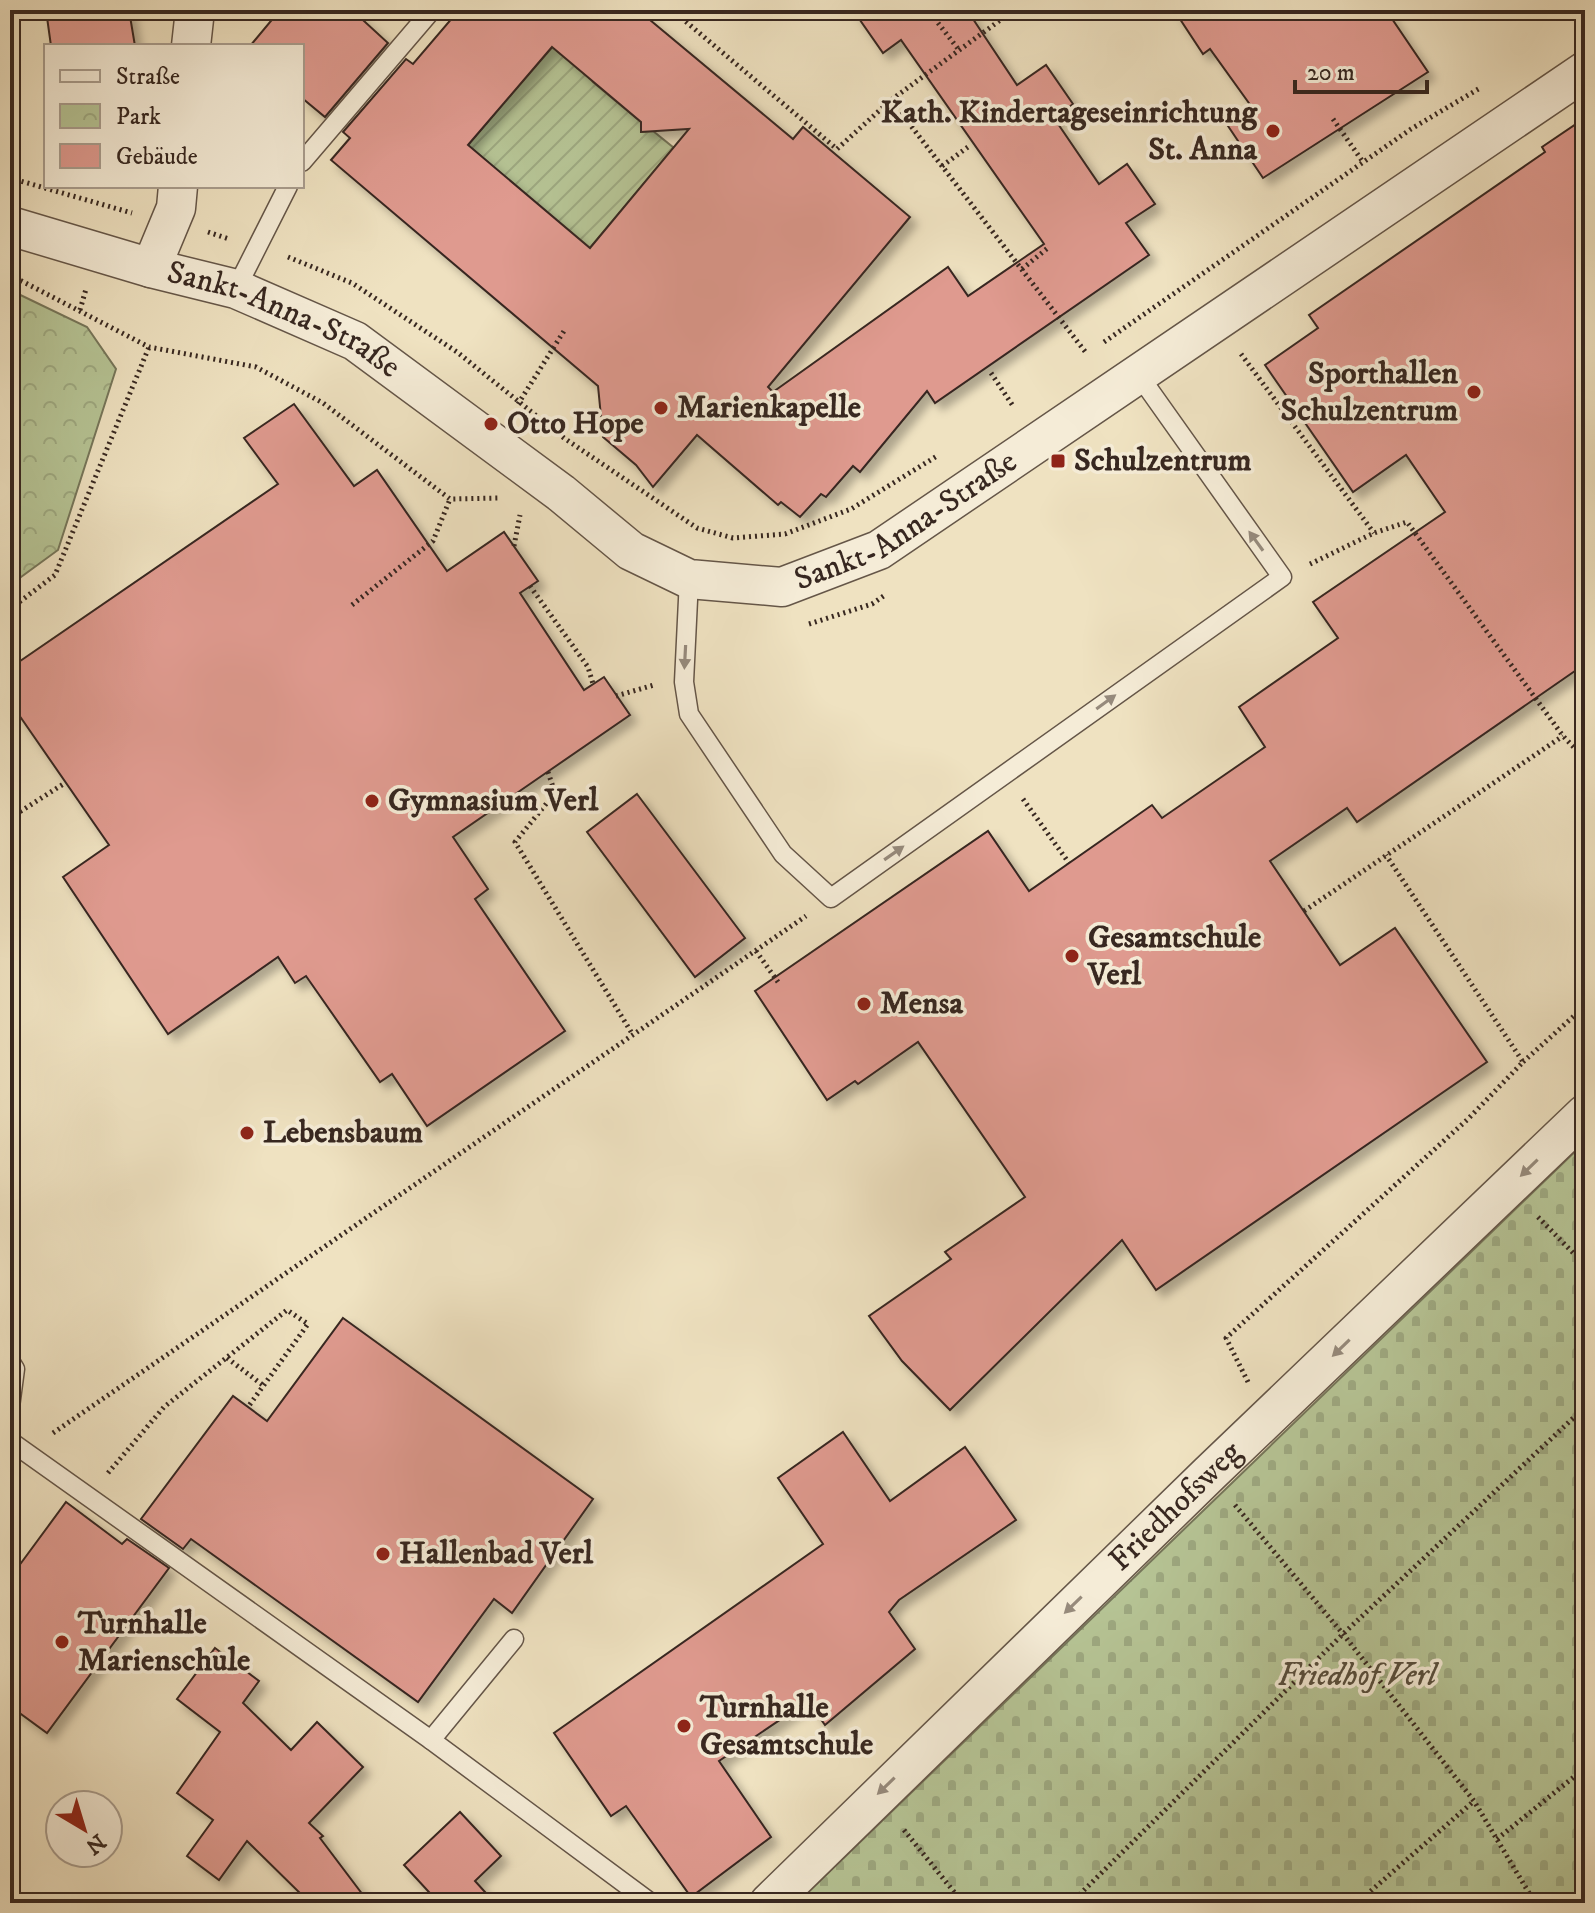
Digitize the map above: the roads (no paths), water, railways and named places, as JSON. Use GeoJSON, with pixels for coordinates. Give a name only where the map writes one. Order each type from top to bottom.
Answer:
{"type":"FeatureCollection","features":[{"type":"Feature","properties":{"kind":"street"},"geometry":{"type":"LineString","coordinates":[[191,44],[195,10]]}},
{"type":"Feature","properties":{"kind":"street","name":"Sankt-Anna-Straße"},"geometry":{"type":"LineString","coordinates":[[10,226],[151,268],[236,289],[355,341],[631,551],[689,579],[782,587],[879,550],[1585,71]]}},
{"type":"Feature","properties":{"kind":"street"},"geometry":{"type":"LineString","coordinates":[[151,268],[170,222],[178,188]]}},
{"type":"Feature","properties":{"kind":"street","name":"Friedhofsweg"},"geometry":{"type":"LineString","coordinates":[[769,1903],[1266,1418],[1585,1114]]}},
{"type":"Feature","properties":{"kind":"lane"},"geometry":{"type":"LineString","coordinates":[[304,160],[432,10]]}},
{"type":"Feature","properties":{"kind":"lane"},"geometry":{"type":"LineString","coordinates":[[236,289],[287,188]]}},
{"type":"Feature","properties":{"kind":"lane"},"geometry":{"type":"LineString","coordinates":[[689,579],[684,682],[689,714],[783,854],[831,898],[1282,577],[1138,374]]}},
{"type":"Feature","properties":{"kind":"lane"},"geometry":{"type":"LineString","coordinates":[[10,1361],[15,1369],[10,1407]]}},
{"type":"Feature","properties":{"kind":"lane"},"geometry":{"type":"LineString","coordinates":[[10,1441],[431,1740],[651,1903]]}},
{"type":"Feature","properties":{"kind":"lane"},"geometry":{"type":"LineString","coordinates":[[431,1740],[514,1639]]}},
{"type":"Feature","properties":{"kind":"place","name":"Kath. Kindertageseinrichtung St. Anna"},"geometry":{"type":"Point","coordinates":[1273,131]}},
{"type":"Feature","properties":{"kind":"place","name":"Sporthallen Schulzentrum"},"geometry":{"type":"Point","coordinates":[1474,392]}},
{"type":"Feature","properties":{"kind":"place","name":"Marienkapelle"},"geometry":{"type":"Point","coordinates":[661,408]}},
{"type":"Feature","properties":{"kind":"place","name":"Otto Hope"},"geometry":{"type":"Point","coordinates":[491,424]}},
{"type":"Feature","properties":{"kind":"place","name":"Schulzentrum"},"geometry":{"type":"Point","coordinates":[1058,461]}},
{"type":"Feature","properties":{"kind":"place","name":"Gymnasium Verl"},"geometry":{"type":"Point","coordinates":[372,801]}},
{"type":"Feature","properties":{"kind":"place","name":"Gesamtschule Verl"},"geometry":{"type":"Point","coordinates":[1072,956]}},
{"type":"Feature","properties":{"kind":"place","name":"Mensa"},"geometry":{"type":"Point","coordinates":[864,1004]}},
{"type":"Feature","properties":{"kind":"place","name":"Lebensbaum"},"geometry":{"type":"Point","coordinates":[247,1133]}},
{"type":"Feature","properties":{"kind":"place","name":"Hallenbad Verl"},"geometry":{"type":"Point","coordinates":[383,1554]}},
{"type":"Feature","properties":{"kind":"place","name":"Turnhalle Marienschule"},"geometry":{"type":"Point","coordinates":[62,1642]}},
{"type":"Feature","properties":{"kind":"place","name":"Turnhalle Gesamtschule"},"geometry":{"type":"Point","coordinates":[684,1726]}},
{"type":"Feature","properties":{"kind":"park label","name":"Friedhof Verl"},"geometry":{"type":"Point","coordinates":[1357,1676]}}]}
